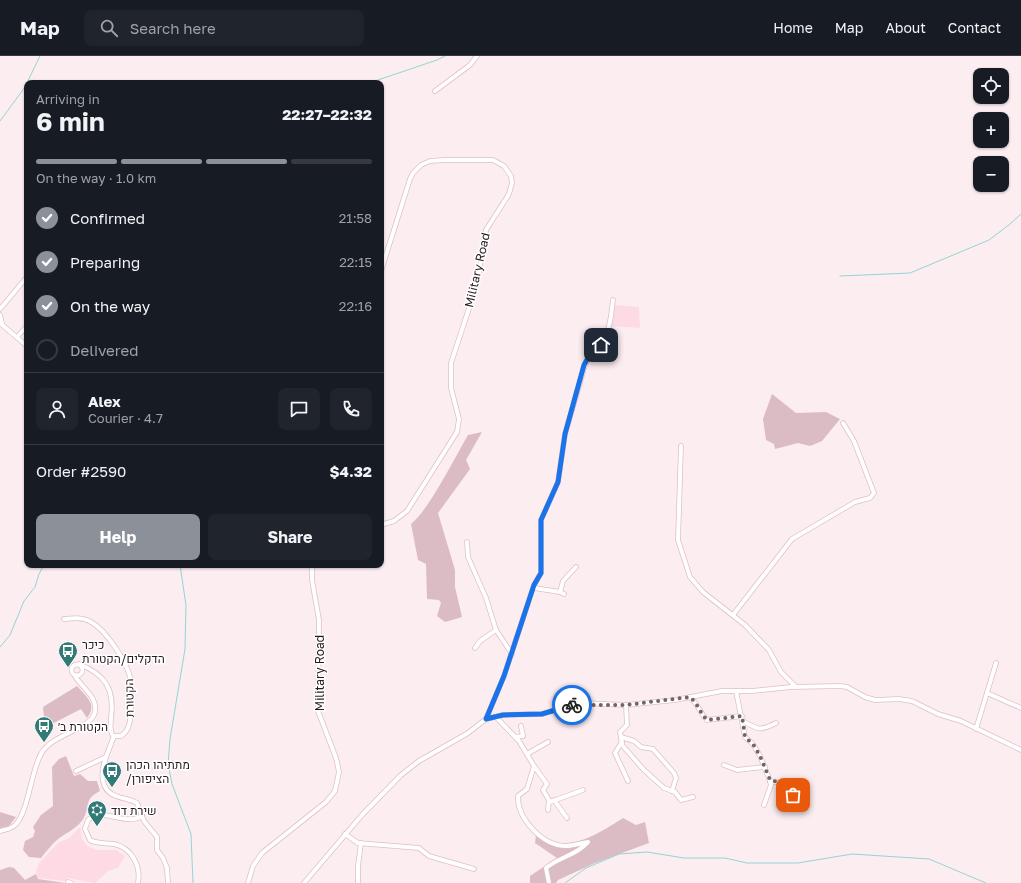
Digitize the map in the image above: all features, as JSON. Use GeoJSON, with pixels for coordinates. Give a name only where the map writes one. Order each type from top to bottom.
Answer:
{"type":"FeatureCollection","features":[{"type":"Feature","properties":{"kind":"street"},"geometry":{"type":"LineString","coordinates":[[435,91],[470,65],[478,56]]}},
{"type":"Feature","properties":{"kind":"street","name":"Military Road"},"geometry":{"type":"LineString","coordinates":[[384,261],[410,179],[416,168],[430,161],[444,160],[489,159],[504,166],[511,176],[511,188],[486,230],[477,284],[451,363],[452,388],[459,418],[457,432],[407,511],[394,521],[384,524]]}},
{"type":"Feature","properties":{"kind":"street"},"geometry":{"type":"LineString","coordinates":[[0,309],[24,281]]}},
{"type":"Feature","properties":{"kind":"street"},"geometry":{"type":"LineString","coordinates":[[486,719],[512,654],[534,588],[541,573],[541,520],[558,482],[565,434],[584,365],[589,356],[600,346],[609,328],[613,300]]}},
{"type":"Feature","properties":{"kind":"street"},"geometry":{"type":"LineString","coordinates":[[0,312],[2,325],[24,344]]}},
{"type":"Feature","properties":{"kind":"street"},"geometry":{"type":"LineString","coordinates":[[16,338],[24,329]]}},
{"type":"Feature","properties":{"kind":"street"},"geometry":{"type":"LineString","coordinates":[[733,615],[792,539],[855,502],[870,498],[874,493],[854,441],[843,423]]}},
{"type":"Feature","properties":{"kind":"street"},"geometry":{"type":"LineString","coordinates":[[681,446],[678,540],[690,577],[704,592],[745,625],[769,650],[781,672],[796,686]]}},
{"type":"Feature","properties":{"kind":"street"},"geometry":{"type":"LineString","coordinates":[[468,542],[468,557],[486,598],[496,630],[512,654]]}},
{"type":"Feature","properties":{"kind":"street"},"geometry":{"type":"LineString","coordinates":[[534,588],[562,593],[563,581],[576,567]]}},
{"type":"Feature","properties":{"kind":"street","name":"Military Road"},"geometry":{"type":"LineString","coordinates":[[248,883],[249,874],[257,859],[326,802],[338,785],[338,765],[319,717],[317,705],[319,620],[312,580],[312,568]]}},
{"type":"Feature","properties":{"kind":"street","name":"הקטורת"},"geometry":{"type":"LineString","coordinates":[[64,619],[81,619],[94,624],[108,638],[126,667],[131,688],[130,722],[124,734],[114,736],[110,730],[112,704],[111,693],[97,673],[78,664]]}},
{"type":"Feature","properties":{"kind":"street"},"geometry":{"type":"LineString","coordinates":[[475,648],[496,630]]}},
{"type":"Feature","properties":{"kind":"street"},"geometry":{"type":"LineString","coordinates":[[976,729],[996,663]]}},
{"type":"Feature","properties":{"kind":"street"},"geometry":{"type":"LineString","coordinates":[[0,831],[13,827],[21,816],[37,763],[44,749],[53,741],[88,723],[94,715],[94,702],[86,689],[75,676],[72,668],[74,665],[78,664],[82,668],[81,675],[86,689]]}},
{"type":"Feature","properties":{"kind":"street"},"geometry":{"type":"LineString","coordinates":[[75,676],[90,671],[97,673]]}},
{"type":"Feature","properties":{"kind":"street"},"geometry":{"type":"LineString","coordinates":[[304,883],[344,834],[401,775],[419,761],[468,733],[486,719],[496,717],[542,714],[567,706],[581,704],[626,705],[690,697],[722,691],[796,686],[840,686],[847,687],[865,697],[875,700],[905,700],[961,721],[1021,750]]}},
{"type":"Feature","properties":{"kind":"street"},"geometry":{"type":"LineString","coordinates":[[736,691],[745,737],[753,744],[770,780],[771,786],[764,805]]}},
{"type":"Feature","properties":{"kind":"street"},"geometry":{"type":"LineString","coordinates":[[987,693],[1021,708]]}},
{"type":"Feature","properties":{"kind":"street"},"geometry":{"type":"LineString","coordinates":[[690,697],[697,703],[702,716],[707,720],[742,718],[757,729],[764,729],[776,723]]}},
{"type":"Feature","properties":{"kind":"street"},"geometry":{"type":"LineString","coordinates":[[626,705],[627,724],[620,732],[622,740],[644,770],[664,788],[672,791],[681,800],[693,797]]}},
{"type":"Feature","properties":{"kind":"street"},"geometry":{"type":"LineString","coordinates":[[496,717],[515,737],[527,754],[546,784],[543,790],[566,818]]}},
{"type":"Feature","properties":{"kind":"street"},"geometry":{"type":"LineString","coordinates":[[515,737],[523,736],[521,726]]}},
{"type":"Feature","properties":{"kind":"street"},"geometry":{"type":"LineString","coordinates":[[114,736],[103,766],[102,778],[107,791],[113,795],[130,799],[137,803],[142,816],[157,837],[157,850],[163,858],[167,868],[168,883]]}},
{"type":"Feature","properties":{"kind":"street"},"geometry":{"type":"LineString","coordinates":[[622,740],[615,753],[628,781]]}},
{"type":"Feature","properties":{"kind":"street"},"geometry":{"type":"LineString","coordinates":[[622,740],[634,741],[641,747],[653,748],[674,773],[676,778],[672,791]]}},
{"type":"Feature","properties":{"kind":"street"},"geometry":{"type":"LineString","coordinates":[[527,754],[548,742]]}},
{"type":"Feature","properties":{"kind":"street"},"geometry":{"type":"LineString","coordinates":[[76,772],[106,757]]}},
{"type":"Feature","properties":{"kind":"street"},"geometry":{"type":"LineString","coordinates":[[724,765],[737,770],[765,767]]}},
{"type":"Feature","properties":{"kind":"street"},"geometry":{"type":"LineString","coordinates":[[534,766],[527,789],[518,796],[518,801],[528,826],[551,842],[566,846],[588,842],[585,846],[546,868],[549,883]]}},
{"type":"Feature","properties":{"kind":"street"},"geometry":{"type":"LineString","coordinates":[[770,780],[793,786],[793,795],[796,798],[803,800]]}},
{"type":"Feature","properties":{"kind":"street"},"geometry":{"type":"LineString","coordinates":[[548,810],[552,801],[583,790]]}},
{"type":"Feature","properties":{"kind":"street"},"geometry":{"type":"LineString","coordinates":[[138,883],[138,870],[132,855],[120,846],[96,843],[90,840],[86,835],[85,826],[90,818],[97,815],[126,820],[142,816]]}},
{"type":"Feature","properties":{"kind":"street"},"geometry":{"type":"LineString","coordinates":[[344,834],[361,843],[419,848],[429,856],[474,869]]}},
{"type":"Feature","properties":{"kind":"street"},"geometry":{"type":"LineString","coordinates":[[358,883],[358,866],[361,843]]}},
{"type":"Feature","properties":{"kind":"shaded area"},"geometry":{"type":"Polygon","coordinates":[[[614,305],[639,307],[640,328],[609,326],[614,305]]]}},
{"type":"Feature","properties":{"kind":"shaded area"},"geometry":{"type":"Polygon","coordinates":[[[772,394],[796,413],[826,412],[840,419],[822,441],[810,446],[798,443],[775,449],[774,444],[766,440],[763,419],[772,394]]]}},
{"type":"Feature","properties":{"kind":"shaded area"},"geometry":{"type":"Polygon","coordinates":[[[482,432],[466,460],[470,469],[438,513],[455,570],[455,587],[462,617],[445,622],[437,616],[441,603],[439,600],[427,599],[426,564],[418,560],[411,524],[434,495],[468,435],[482,432]]]}},
{"type":"Feature","properties":{"kind":"shaded area"},"geometry":{"type":"Polygon","coordinates":[[[77,686],[90,701],[91,709],[87,718],[81,709],[48,726],[44,717],[43,707],[77,686]]]}},
{"type":"Feature","properties":{"kind":"shaded area"},"geometry":{"type":"Polygon","coordinates":[[[66,756],[74,776],[80,774],[88,781],[97,781],[100,791],[94,794],[88,802],[84,819],[78,825],[57,840],[41,858],[29,857],[23,850],[25,841],[33,837],[35,831],[33,827],[41,815],[53,806],[52,767],[59,759],[66,756]]]}},
{"type":"Feature","properties":{"kind":"shaded area"},"geometry":{"type":"Polygon","coordinates":[[[0,812],[16,817],[9,826],[0,828],[0,812]]]}},
{"type":"Feature","properties":{"kind":"shaded area"},"geometry":{"type":"Polygon","coordinates":[[[623,818],[636,825],[645,822],[649,843],[595,863],[558,880],[556,883],[530,883],[530,876],[557,858],[535,843],[536,835],[554,842],[572,842],[590,837],[623,818]]]}},
{"type":"Feature","properties":{"kind":"shaded area"},"geometry":{"type":"Polygon","coordinates":[[[80,827],[82,839],[87,846],[97,850],[116,850],[125,856],[118,868],[108,871],[95,883],[68,878],[66,881],[38,878],[36,871],[39,863],[58,843],[69,838],[80,827]]]}},
{"type":"Feature","properties":{"kind":"shaded area"},"geometry":{"type":"Polygon","coordinates":[[[9,867],[14,868],[25,880],[36,874],[38,879],[65,883],[0,883],[0,870],[9,867]]]}},
{"type":"Feature","properties":{"kind":"waterway"},"geometry":{"type":"LineString","coordinates":[[28,80],[40,56]]}},
{"type":"Feature","properties":{"kind":"waterway"},"geometry":{"type":"LineString","coordinates":[[378,80],[445,56]]}},
{"type":"Feature","properties":{"kind":"waterway"},"geometry":{"type":"LineString","coordinates":[[0,121],[24,88]]}},
{"type":"Feature","properties":{"kind":"waterway"},"geometry":{"type":"LineString","coordinates":[[840,276],[910,273],[989,240],[1021,214]]}},
{"type":"Feature","properties":{"kind":"waterway"},"geometry":{"type":"LineString","coordinates":[[0,647],[10,635],[24,601],[35,587],[42,568]]}},
{"type":"Feature","properties":{"kind":"waterway"},"geometry":{"type":"LineString","coordinates":[[180,568],[186,605],[185,649],[170,739],[168,764],[172,784],[191,834],[193,883]]}},
{"type":"Feature","properties":{"kind":"waterway"},"geometry":{"type":"LineString","coordinates":[[565,883],[586,868],[619,854],[647,852],[684,858],[725,858],[747,863],[798,863],[852,854],[929,859],[986,883]]}},
{"type":"Feature","properties":{"kind":"way so far"},"geometry":{"type":"LineString","coordinates":[[572,705],[626,705],[690,697],[697,703],[702,716],[707,720],[742,716],[745,737],[753,744],[760,756],[770,780],[793,786],[793,795]]}},
{"type":"Feature","properties":{"kind":"place","name":"כיכר הדקלים/הקטורת"},"geometry":{"type":"Point","coordinates":[68,668]}},
{"type":"Feature","properties":{"kind":"place","name":"הקטורת ב׳"},"geometry":{"type":"Point","coordinates":[44,743]}},
{"type":"Feature","properties":{"kind":"place","name":"מתתיהו הכהן /הציפורן"},"geometry":{"type":"Point","coordinates":[112,788]}},
{"type":"Feature","properties":{"kind":"place","name":"שירת דוד"},"geometry":{"type":"Point","coordinates":[97,827]}},
{"type":"Feature","properties":{"kind":"route"},"geometry":{"type":"LineString","coordinates":[[572,705],[542,714],[503,715],[486,719],[504,676],[531,599],[534,585],[541,573],[541,520],[558,482],[562,466],[561,457],[565,434],[584,365],[589,356],[601,345]]}}]}
